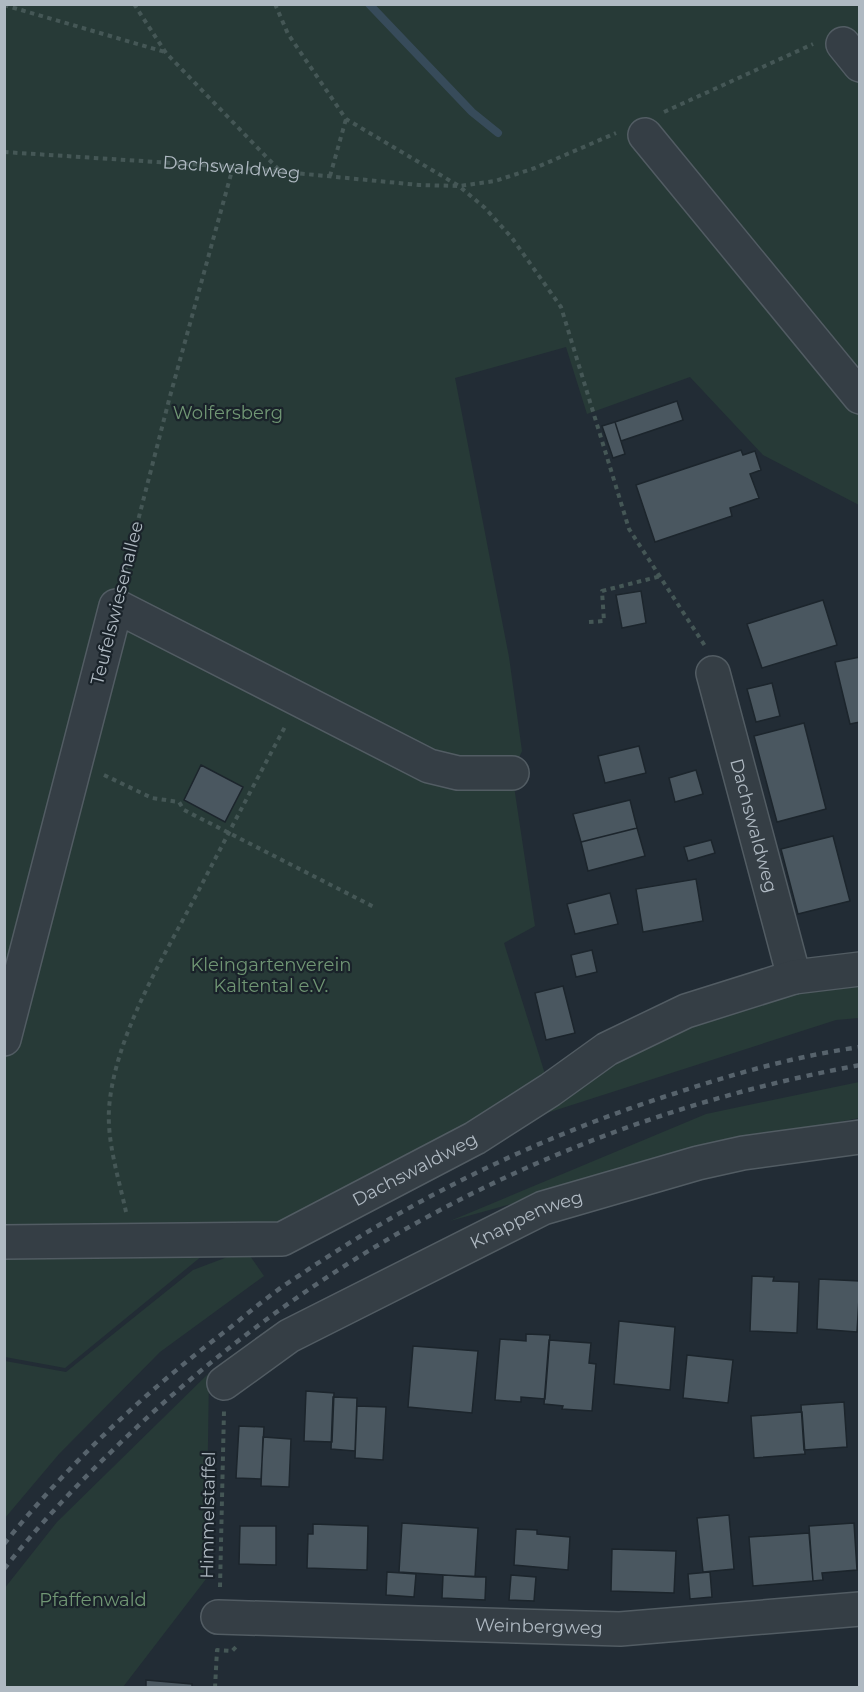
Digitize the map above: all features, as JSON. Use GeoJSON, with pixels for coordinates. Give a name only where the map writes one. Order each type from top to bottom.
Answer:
{"type":"FeatureCollection","features":[{"type":"Feature","properties":{"kind":"street"},"geometry":{"type":"LineString","coordinates":[[645,135],[860,397]]}},
{"type":"Feature","properties":{"kind":"street"},"geometry":{"type":"LineString","coordinates":[[116,606],[429,766],[458,773],[512,773]]}},
{"type":"Feature","properties":{"kind":"street","name":"Teufelswiesenallee"},"geometry":{"type":"LineString","coordinates":[[4,1039],[116,606]]}},
{"type":"Feature","properties":{"kind":"street","name":"Dachswaldweg"},"geometry":{"type":"LineString","coordinates":[[713,673],[794,977]]}},
{"type":"Feature","properties":{"kind":"street","name":"Dachswaldweg"},"geometry":{"type":"LineString","coordinates":[[4,1242],[282,1239],[475,1138],[550,1090],[607,1048],[686,1011],[794,977],[860,969]]}},
{"type":"Feature","properties":{"kind":"street","name":"Knappenweg"},"geometry":{"type":"LineString","coordinates":[[224,1383],[289,1336],[543,1208],[698,1163],[860,1137]]}},
{"type":"Feature","properties":{"kind":"street","name":"Weinbergweg"},"geometry":{"type":"LineString","coordinates":[[230,1617],[620,1629],[860,1609]]}},
{"type":"Feature","properties":{"kind":"path"},"geometry":{"type":"LineString","coordinates":[[134,4],[166,53],[281,172]]}},
{"type":"Feature","properties":{"kind":"path"},"geometry":{"type":"LineString","coordinates":[[275,4],[288,34],[346,119],[459,186],[485,208],[512,238],[561,307],[629,529],[704,642],[713,673]]}},
{"type":"Feature","properties":{"kind":"path"},"geometry":{"type":"LineString","coordinates":[[4,6],[166,53]]}},
{"type":"Feature","properties":{"kind":"path"},"geometry":{"type":"LineString","coordinates":[[330,177],[346,119]]}},
{"type":"Feature","properties":{"kind":"path","name":"Dachswaldweg"},"geometry":{"type":"LineString","coordinates":[[4,152],[233,167],[419,185],[459,186]]}},
{"type":"Feature","properties":{"kind":"path","name":"Teufelswiesenallee"},"geometry":{"type":"LineString","coordinates":[[116,606],[169,400],[233,167]]}},
{"type":"Feature","properties":{"kind":"path"},"geometry":{"type":"LineString","coordinates":[[589,622],[604,621],[602,591],[661,576]]}},
{"type":"Feature","properties":{"kind":"path"},"geometry":{"type":"LineString","coordinates":[[132,1242],[109,1135],[111,1087],[121,1054],[151,979],[300,699]]}},
{"type":"Feature","properties":{"kind":"path"},"geometry":{"type":"LineString","coordinates":[[76,761],[152,798],[179,802],[184,810],[376,908]]}},
{"type":"Feature","properties":{"kind":"path","name":"Himmelstaffel"},"geometry":{"type":"LineString","coordinates":[[224,1383],[219,1577],[220,1587],[239,1596],[230,1617]]}},
{"type":"Feature","properties":{"kind":"path"},"geometry":{"type":"LineString","coordinates":[[215,1688],[217,1650],[232,1651],[242,1642],[230,1617]]}},
{"type":"Feature","properties":{"kind":"green space"},"geometry":{"type":"Polygon","coordinates":[[[4,5],[859,5],[859,505],[763,455],[690,377],[587,414],[566,347],[455,378],[509,657],[522,751],[512,773],[535,926],[504,943],[550,1090],[300,1224],[5,1235],[4,5]]]}},
{"type":"Feature","properties":{"kind":"green space"},"geometry":{"type":"Polygon","coordinates":[[[859,975],[859,1018],[836,1020],[503,1127],[646,1041],[798,982],[859,975]]]}},
{"type":"Feature","properties":{"kind":"green space"},"geometry":{"type":"Polygon","coordinates":[[[859,1082],[859,1118],[724,1145],[450,1221],[706,1114],[859,1082]]]}},
{"type":"Feature","properties":{"kind":"green space"},"geometry":{"type":"Polygon","coordinates":[[[4,1248],[208,1251],[65,1368],[5,1357],[4,1248]]]}},
{"type":"Feature","properties":{"kind":"green space"},"geometry":{"type":"Polygon","coordinates":[[[246,1250],[264,1276],[160,1352],[59,1454],[5,1518],[5,1361],[66,1372],[193,1270],[246,1250]]]}},
{"type":"Feature","properties":{"kind":"green space","name":"Pfaffenwald"},"geometry":{"type":"Polygon","coordinates":[[[209,1373],[206,1579],[123,1687],[5,1687],[4,1589],[57,1522],[209,1373]]]}},
{"type":"Feature","properties":{"kind":"building"},"geometry":{"type":"Polygon","coordinates":[[[677,401],[683,420],[621,441],[615,422],[677,401]]]}},
{"type":"Feature","properties":{"kind":"building"},"geometry":{"type":"Polygon","coordinates":[[[615,422],[625,454],[613,458],[602,426],[615,422]]]}},
{"type":"Feature","properties":{"kind":"building"},"geometry":{"type":"Polygon","coordinates":[[[741,450],[743,455],[755,451],[761,470],[750,474],[759,498],[730,508],[732,516],[655,542],[636,485],[741,450]]]}},
{"type":"Feature","properties":{"kind":"building"},"geometry":{"type":"Polygon","coordinates":[[[641,591],[646,623],[622,628],[616,595],[641,591]]]}},
{"type":"Feature","properties":{"kind":"building"},"geometry":{"type":"Polygon","coordinates":[[[823,600],[837,645],[762,668],[747,624],[823,600]]]}},
{"type":"Feature","properties":{"kind":"building"},"geometry":{"type":"Polygon","coordinates":[[[860,657],[860,722],[850,724],[835,662],[860,657]]]}},
{"type":"Feature","properties":{"kind":"building"},"geometry":{"type":"Polygon","coordinates":[[[772,683],[780,716],[756,722],[747,689],[772,683]]]}},
{"type":"Feature","properties":{"kind":"building"},"geometry":{"type":"Polygon","coordinates":[[[804,723],[826,809],[777,822],[754,736],[804,723]]]}},
{"type":"Feature","properties":{"kind":"building"},"geometry":{"type":"Polygon","coordinates":[[[639,746],[646,773],[605,783],[598,756],[639,746]]]}},
{"type":"Feature","properties":{"kind":"building"},"geometry":{"type":"Polygon","coordinates":[[[201,765],[243,787],[225,822],[184,800],[201,765]]]}},
{"type":"Feature","properties":{"kind":"building"},"geometry":{"type":"Polygon","coordinates":[[[696,770],[703,794],[675,802],[669,778],[696,770]]]}},
{"type":"Feature","properties":{"kind":"building"},"geometry":{"type":"Polygon","coordinates":[[[630,800],[637,828],[581,842],[573,814],[630,800]]]}},
{"type":"Feature","properties":{"kind":"building"},"geometry":{"type":"Polygon","coordinates":[[[637,828],[645,856],[588,871],[581,842],[637,828]]]}},
{"type":"Feature","properties":{"kind":"building"},"geometry":{"type":"Polygon","coordinates":[[[833,836],[850,901],[798,914],[781,849],[833,836]]]}},
{"type":"Feature","properties":{"kind":"building"},"geometry":{"type":"Polygon","coordinates":[[[711,840],[715,853],[688,861],[684,847],[711,840]]]}},
{"type":"Feature","properties":{"kind":"building"},"geometry":{"type":"Polygon","coordinates":[[[696,879],[703,921],[643,932],[636,889],[696,879]]]}},
{"type":"Feature","properties":{"kind":"building"},"geometry":{"type":"Polygon","coordinates":[[[610,893],[618,924],[575,934],[567,904],[610,893]]]}},
{"type":"Feature","properties":{"kind":"building"},"geometry":{"type":"Polygon","coordinates":[[[592,950],[597,972],[576,977],[571,955],[592,950]]]}},
{"type":"Feature","properties":{"kind":"building"},"geometry":{"type":"Polygon","coordinates":[[[563,986],[575,1033],[546,1040],[535,993],[563,986]]]}},
{"type":"Feature","properties":{"kind":"building"},"geometry":{"type":"Polygon","coordinates":[[[752,1276],[774,1277],[773,1281],[799,1282],[797,1333],[750,1331],[752,1276]]]}},
{"type":"Feature","properties":{"kind":"building"},"geometry":{"type":"Polygon","coordinates":[[[819,1279],[860,1281],[857,1332],[817,1329],[819,1279]]]}},
{"type":"Feature","properties":{"kind":"building"},"geometry":{"type":"Polygon","coordinates":[[[619,1321],[675,1327],[670,1390],[614,1384],[619,1321]]]}},
{"type":"Feature","properties":{"kind":"building"},"geometry":{"type":"Polygon","coordinates":[[[526,1334],[550,1335],[545,1399],[521,1397],[521,1402],[495,1400],[500,1339],[526,1341],[526,1334]]]}},
{"type":"Feature","properties":{"kind":"building"},"geometry":{"type":"Polygon","coordinates":[[[549,1340],[591,1343],[589,1363],[596,1364],[592,1411],[562,1409],[563,1406],[544,1404],[549,1340]]]}},
{"type":"Feature","properties":{"kind":"building"},"geometry":{"type":"Polygon","coordinates":[[[413,1346],[478,1351],[472,1413],[408,1407],[413,1346]]]}},
{"type":"Feature","properties":{"kind":"building"},"geometry":{"type":"Polygon","coordinates":[[[687,1355],[733,1360],[728,1403],[683,1398],[687,1355]]]}},
{"type":"Feature","properties":{"kind":"building"},"geometry":{"type":"Polygon","coordinates":[[[306,1391],[334,1393],[332,1442],[304,1441],[306,1391]]]}},
{"type":"Feature","properties":{"kind":"building"},"geometry":{"type":"Polygon","coordinates":[[[333,1397],[357,1398],[355,1451],[331,1449],[333,1397]]]}},
{"type":"Feature","properties":{"kind":"building"},"geometry":{"type":"Polygon","coordinates":[[[844,1402],[847,1447],[804,1450],[801,1405],[844,1402]]]}},
{"type":"Feature","properties":{"kind":"building"},"geometry":{"type":"Polygon","coordinates":[[[357,1406],[386,1407],[383,1460],[355,1458],[357,1406]]]}},
{"type":"Feature","properties":{"kind":"building"},"geometry":{"type":"Polygon","coordinates":[[[802,1412],[805,1454],[754,1458],[751,1416],[802,1412]]]}},
{"type":"Feature","properties":{"kind":"building"},"geometry":{"type":"Polygon","coordinates":[[[239,1426],[264,1427],[261,1479],[236,1478],[239,1426]]]}},
{"type":"Feature","properties":{"kind":"building"},"geometry":{"type":"Polygon","coordinates":[[[263,1437],[291,1439],[289,1487],[261,1486],[263,1437]]]}},
{"type":"Feature","properties":{"kind":"building"},"geometry":{"type":"Polygon","coordinates":[[[729,1515],[734,1569],[703,1572],[697,1518],[729,1515]]]}},
{"type":"Feature","properties":{"kind":"building"},"geometry":{"type":"Polygon","coordinates":[[[402,1523],[478,1528],[475,1577],[399,1572],[402,1523]]]}},
{"type":"Feature","properties":{"kind":"building"},"geometry":{"type":"Polygon","coordinates":[[[854,1523],[857,1570],[822,1573],[823,1580],[813,1581],[809,1526],[854,1523]]]}},
{"type":"Feature","properties":{"kind":"building"},"geometry":{"type":"Polygon","coordinates":[[[313,1524],[368,1526],[367,1570],[307,1568],[308,1534],[313,1534],[313,1524]]]}},
{"type":"Feature","properties":{"kind":"building"},"geometry":{"type":"Polygon","coordinates":[[[240,1526],[276,1526],[276,1565],[239,1564],[240,1526]]]}},
{"type":"Feature","properties":{"kind":"building"},"geometry":{"type":"Polygon","coordinates":[[[516,1529],[537,1530],[537,1534],[570,1537],[568,1570],[514,1565],[516,1529]]]}},
{"type":"Feature","properties":{"kind":"building"},"geometry":{"type":"Polygon","coordinates":[[[809,1533],[813,1581],[753,1586],[749,1537],[809,1533]]]}},
{"type":"Feature","properties":{"kind":"building"},"geometry":{"type":"Polygon","coordinates":[[[612,1549],[676,1551],[674,1593],[611,1591],[612,1549]]]}},
{"type":"Feature","properties":{"kind":"building"},"geometry":{"type":"Polygon","coordinates":[[[387,1572],[416,1574],[414,1597],[386,1595],[387,1572]]]}},
{"type":"Feature","properties":{"kind":"building"},"geometry":{"type":"Polygon","coordinates":[[[710,1572],[712,1597],[690,1599],[688,1574],[710,1572]]]}},
{"type":"Feature","properties":{"kind":"building"},"geometry":{"type":"Polygon","coordinates":[[[443,1575],[486,1577],[485,1600],[442,1598],[443,1575]]]}},
{"type":"Feature","properties":{"kind":"building"},"geometry":{"type":"Polygon","coordinates":[[[511,1575],[536,1577],[534,1601],[509,1600],[511,1575]]]}},
{"type":"Feature","properties":{"kind":"building"},"geometry":{"type":"Polygon","coordinates":[[[146,1680],[192,1684],[192,1688],[146,1688],[146,1680]]]}},
{"type":"Feature","properties":{"kind":"waterway"},"geometry":{"type":"LineString","coordinates":[[369,4],[472,112],[498,133]]}},
{"type":"Feature","properties":{"kind":"railway"},"geometry":{"type":"LineString","coordinates":[[4,1544],[82,1457],[167,1378],[281,1288],[388,1220],[527,1149],[624,1111],[765,1066],[860,1047]]}},
{"type":"Feature","properties":{"kind":"railway"},"geometry":{"type":"LineString","coordinates":[[4,1569],[74,1488],[151,1414],[229,1348],[310,1289],[394,1236],[481,1189],[571,1149],[664,1115],[761,1087],[860,1065]]}},
{"type":"Feature","properties":{"kind":"park label","name":"Wolfersberg"},"geometry":{"type":"Point","coordinates":[228,413]}},
{"type":"Feature","properties":{"kind":"park label","name":"Kleingartenverein Kaltental e.V."},"geometry":{"type":"Point","coordinates":[271,975]}}]}
